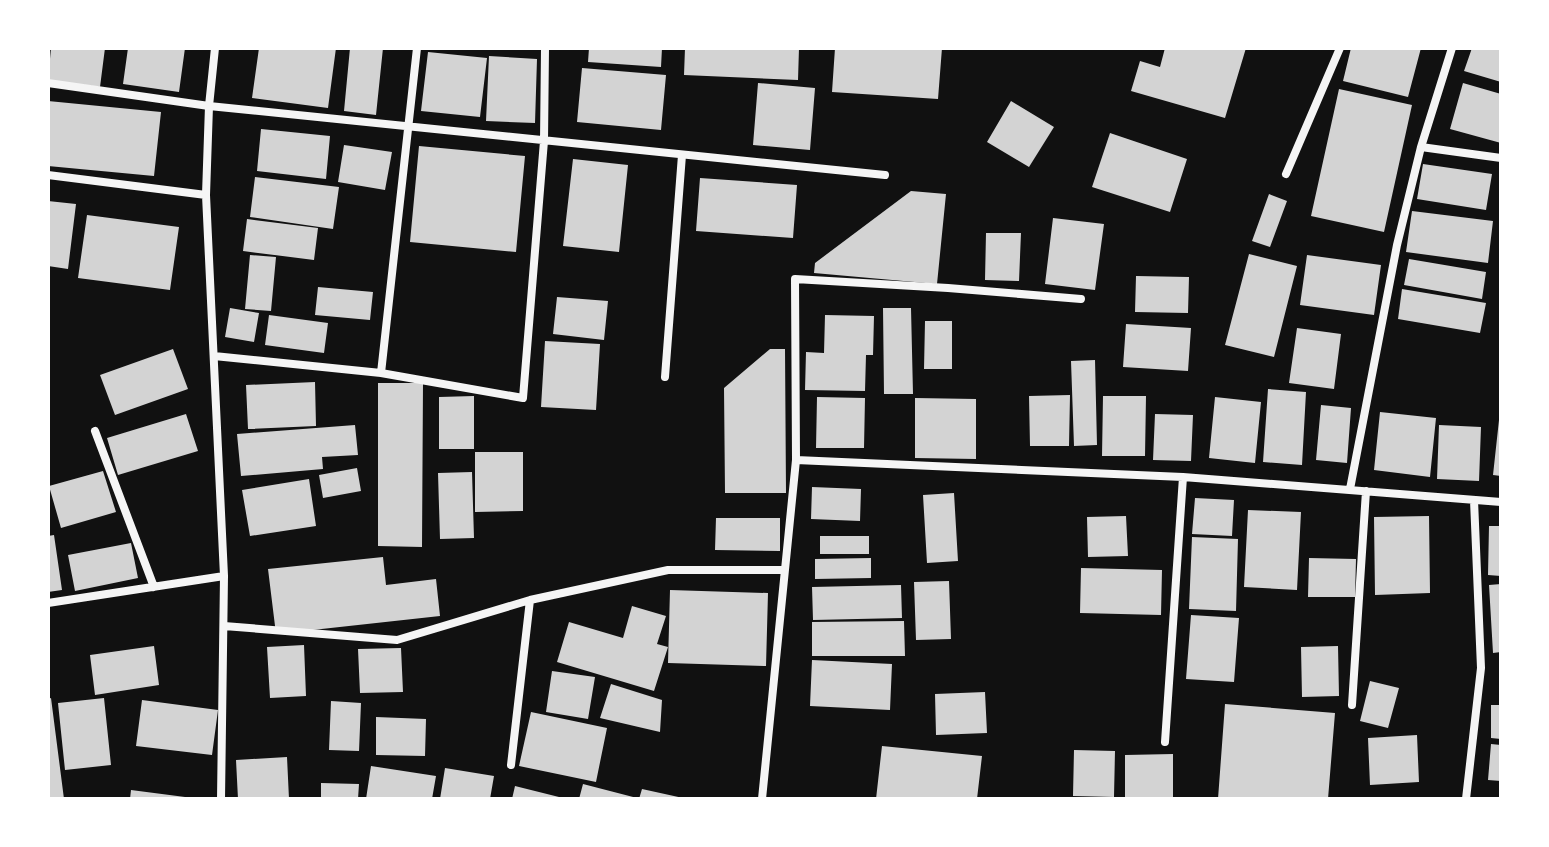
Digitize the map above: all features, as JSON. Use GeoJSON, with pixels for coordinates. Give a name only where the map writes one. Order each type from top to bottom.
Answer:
{"type":"FeatureCollection","features":[{"type":"Feature","properties":{"kind":"street"},"geometry":{"type":"LineString","coordinates":[[215,48],[209,106],[206,195],[224,576],[221,799]]}},
{"type":"Feature","properties":{"kind":"street"},"geometry":{"type":"LineString","coordinates":[[381,373],[417,48]]}},
{"type":"Feature","properties":{"kind":"street"},"geometry":{"type":"LineString","coordinates":[[214,356],[381,373],[523,398],[544,141],[545,48]]}},
{"type":"Feature","properties":{"kind":"street"},"geometry":{"type":"LineString","coordinates":[[1286,174],[1340,48]]}},
{"type":"Feature","properties":{"kind":"street"},"geometry":{"type":"LineString","coordinates":[[1350,489],[1397,245],[1421,147],[1452,48]]}},
{"type":"Feature","properties":{"kind":"street"},"geometry":{"type":"LineString","coordinates":[[48,83],[209,106],[885,175]]}},
{"type":"Feature","properties":{"kind":"street"},"geometry":{"type":"LineString","coordinates":[[1421,147],[1501,158]]}},
{"type":"Feature","properties":{"kind":"street"},"geometry":{"type":"LineString","coordinates":[[665,377],[682,155]]}},
{"type":"Feature","properties":{"kind":"street"},"geometry":{"type":"LineString","coordinates":[[48,175],[206,195]]}},
{"type":"Feature","properties":{"kind":"street"},"geometry":{"type":"LineString","coordinates":[[762,799],[796,460],[795,279],[1081,299]]}},
{"type":"Feature","properties":{"kind":"street"},"geometry":{"type":"LineString","coordinates":[[95,431],[154,587]]}},
{"type":"Feature","properties":{"kind":"street"},"geometry":{"type":"LineString","coordinates":[[796,460],[1183,477],[1501,502]]}},
{"type":"Feature","properties":{"kind":"street"},"geometry":{"type":"LineString","coordinates":[[1165,742],[1183,477]]}},
{"type":"Feature","properties":{"kind":"street"},"geometry":{"type":"LineString","coordinates":[[1352,705],[1366,491]]}},
{"type":"Feature","properties":{"kind":"street"},"geometry":{"type":"LineString","coordinates":[[1466,799],[1481,668],[1474,500]]}},
{"type":"Feature","properties":{"kind":"street"},"geometry":{"type":"LineString","coordinates":[[224,626],[397,640],[530,600],[668,570],[785,570]]}},
{"type":"Feature","properties":{"kind":"street"},"geometry":{"type":"LineString","coordinates":[[48,603],[224,576]]}},
{"type":"Feature","properties":{"kind":"street"},"geometry":{"type":"LineString","coordinates":[[511,765],[530,600]]}},
{"type":"Feature","properties":{"kind":"building"},"geometry":{"type":"Polygon","coordinates":[[[51,48],[105,48],[100,87],[48,80],[51,48]]]}},
{"type":"Feature","properties":{"kind":"building"},"geometry":{"type":"Polygon","coordinates":[[[128,48],[185,48],[179,92],[123,84],[128,48]]]}},
{"type":"Feature","properties":{"kind":"building"},"geometry":{"type":"Polygon","coordinates":[[[259,48],[336,48],[328,108],[252,98],[259,48]]]}},
{"type":"Feature","properties":{"kind":"building"},"geometry":{"type":"Polygon","coordinates":[[[350,48],[383,48],[376,115],[344,111],[350,48]]]}},
{"type":"Feature","properties":{"kind":"building"},"geometry":{"type":"Polygon","coordinates":[[[589,48],[662,48],[661,67],[588,62],[589,48]]]}},
{"type":"Feature","properties":{"kind":"building"},"geometry":{"type":"Polygon","coordinates":[[[685,48],[799,48],[798,80],[684,75],[685,48]]]}},
{"type":"Feature","properties":{"kind":"building"},"geometry":{"type":"Polygon","coordinates":[[[835,48],[942,48],[938,99],[832,92],[835,48]]]}},
{"type":"Feature","properties":{"kind":"building"},"geometry":{"type":"Polygon","coordinates":[[[1165,48],[1246,48],[1225,118],[1131,91],[1140,61],[1160,67],[1165,48]]]}},
{"type":"Feature","properties":{"kind":"building"},"geometry":{"type":"Polygon","coordinates":[[[1351,48],[1421,48],[1408,97],[1343,81],[1351,48]]]}},
{"type":"Feature","properties":{"kind":"building"},"geometry":{"type":"Polygon","coordinates":[[[1472,48],[1501,48],[1501,82],[1464,71],[1472,48]]]}},
{"type":"Feature","properties":{"kind":"building"},"geometry":{"type":"Polygon","coordinates":[[[428,52],[487,58],[480,117],[421,111],[428,52]]]}},
{"type":"Feature","properties":{"kind":"building"},"geometry":{"type":"Polygon","coordinates":[[[489,56],[537,59],[535,123],[486,121],[489,56]]]}},
{"type":"Feature","properties":{"kind":"building"},"geometry":{"type":"Polygon","coordinates":[[[582,68],[666,75],[661,130],[577,122],[582,68]]]}},
{"type":"Feature","properties":{"kind":"building"},"geometry":{"type":"Polygon","coordinates":[[[758,83],[815,88],[810,150],[753,145],[758,83]]]}},
{"type":"Feature","properties":{"kind":"building"},"geometry":{"type":"Polygon","coordinates":[[[1463,83],[1501,94],[1501,143],[1450,129],[1463,83]]]}},
{"type":"Feature","properties":{"kind":"building"},"geometry":{"type":"Polygon","coordinates":[[[1339,89],[1412,105],[1384,232],[1311,216],[1339,89]]]}},
{"type":"Feature","properties":{"kind":"building"},"geometry":{"type":"Polygon","coordinates":[[[48,101],[161,112],[154,176],[48,166],[48,101]]]}},
{"type":"Feature","properties":{"kind":"building"},"geometry":{"type":"Polygon","coordinates":[[[1011,101],[1054,127],[1029,167],[987,142],[1011,101]]]}},
{"type":"Feature","properties":{"kind":"building"},"geometry":{"type":"Polygon","coordinates":[[[261,129],[330,136],[326,179],[257,171],[261,129]]]}},
{"type":"Feature","properties":{"kind":"building"},"geometry":{"type":"Polygon","coordinates":[[[1110,133],[1187,159],[1170,212],[1092,187],[1110,133]]]}},
{"type":"Feature","properties":{"kind":"building"},"geometry":{"type":"Polygon","coordinates":[[[344,145],[392,152],[385,190],[338,182],[344,145]]]}},
{"type":"Feature","properties":{"kind":"building"},"geometry":{"type":"Polygon","coordinates":[[[419,146],[525,156],[516,252],[410,242],[419,146]]]}},
{"type":"Feature","properties":{"kind":"building"},"geometry":{"type":"Polygon","coordinates":[[[573,159],[628,165],[619,252],[563,246],[573,159]]]}},
{"type":"Feature","properties":{"kind":"building"},"geometry":{"type":"Polygon","coordinates":[[[1423,164],[1492,174],[1486,210],[1417,199],[1423,164]]]}},
{"type":"Feature","properties":{"kind":"building"},"geometry":{"type":"Polygon","coordinates":[[[255,177],[339,187],[333,229],[250,217],[255,177]]]}},
{"type":"Feature","properties":{"kind":"building"},"geometry":{"type":"Polygon","coordinates":[[[700,178],[797,185],[793,238],[696,231],[700,178]]]}},
{"type":"Feature","properties":{"kind":"building"},"geometry":{"type":"Polygon","coordinates":[[[911,191],[946,194],[937,284],[814,273],[815,263],[911,191]]]}},
{"type":"Feature","properties":{"kind":"building"},"geometry":{"type":"Polygon","coordinates":[[[1269,194],[1287,201],[1270,247],[1252,241],[1269,194]]]}},
{"type":"Feature","properties":{"kind":"building"},"geometry":{"type":"Polygon","coordinates":[[[48,201],[76,204],[68,269],[48,266],[48,201]]]}},
{"type":"Feature","properties":{"kind":"building"},"geometry":{"type":"Polygon","coordinates":[[[1412,211],[1493,221],[1488,263],[1406,252],[1412,211]]]}},
{"type":"Feature","properties":{"kind":"building"},"geometry":{"type":"Polygon","coordinates":[[[87,215],[179,227],[170,290],[78,278],[87,215]]]}},
{"type":"Feature","properties":{"kind":"building"},"geometry":{"type":"Polygon","coordinates":[[[1053,218],[1104,224],[1095,290],[1045,284],[1053,218]]]}},
{"type":"Feature","properties":{"kind":"building"},"geometry":{"type":"Polygon","coordinates":[[[247,219],[318,228],[314,260],[243,251],[247,219]]]}},
{"type":"Feature","properties":{"kind":"building"},"geometry":{"type":"Polygon","coordinates":[[[986,233],[1021,233],[1019,281],[985,280],[986,233]]]}},
{"type":"Feature","properties":{"kind":"building"},"geometry":{"type":"Polygon","coordinates":[[[1249,254],[1297,266],[1274,357],[1225,345],[1249,254]]]}},
{"type":"Feature","properties":{"kind":"building"},"geometry":{"type":"Polygon","coordinates":[[[250,255],[276,257],[271,311],[245,309],[250,255]]]}},
{"type":"Feature","properties":{"kind":"building"},"geometry":{"type":"Polygon","coordinates":[[[1307,255],[1381,265],[1374,315],[1300,305],[1307,255]]]}},
{"type":"Feature","properties":{"kind":"building"},"geometry":{"type":"Polygon","coordinates":[[[1409,259],[1486,272],[1482,299],[1404,285],[1409,259]]]}},
{"type":"Feature","properties":{"kind":"building"},"geometry":{"type":"Polygon","coordinates":[[[1136,276],[1189,277],[1188,313],[1135,312],[1136,276]]]}},
{"type":"Feature","properties":{"kind":"building"},"geometry":{"type":"Polygon","coordinates":[[[318,287],[373,292],[370,320],[315,315],[318,287]]]}},
{"type":"Feature","properties":{"kind":"building"},"geometry":{"type":"Polygon","coordinates":[[[1402,289],[1486,303],[1480,333],[1398,319],[1402,289]]]}},
{"type":"Feature","properties":{"kind":"building"},"geometry":{"type":"Polygon","coordinates":[[[557,297],[608,301],[604,340],[553,334],[557,297]]]}},
{"type":"Feature","properties":{"kind":"building"},"geometry":{"type":"Polygon","coordinates":[[[230,308],[259,313],[254,342],[225,337],[230,308]]]}},
{"type":"Feature","properties":{"kind":"building"},"geometry":{"type":"Polygon","coordinates":[[[883,308],[911,308],[913,394],[884,394],[883,308]]]}},
{"type":"Feature","properties":{"kind":"building"},"geometry":{"type":"Polygon","coordinates":[[[269,315],[328,323],[324,353],[265,345],[269,315]]]}},
{"type":"Feature","properties":{"kind":"building"},"geometry":{"type":"Polygon","coordinates":[[[825,315],[874,316],[873,355],[866,355],[865,391],[805,390],[806,352],[824,353],[825,315]]]}},
{"type":"Feature","properties":{"kind":"building"},"geometry":{"type":"Polygon","coordinates":[[[925,321],[952,321],[952,369],[924,369],[925,321]]]}},
{"type":"Feature","properties":{"kind":"building"},"geometry":{"type":"Polygon","coordinates":[[[1126,324],[1191,328],[1188,371],[1123,367],[1126,324]]]}},
{"type":"Feature","properties":{"kind":"building"},"geometry":{"type":"Polygon","coordinates":[[[1297,328],[1341,334],[1334,389],[1289,383],[1297,328]]]}},
{"type":"Feature","properties":{"kind":"building"},"geometry":{"type":"Polygon","coordinates":[[[545,341],[600,344],[596,410],[541,407],[545,341]]]}},
{"type":"Feature","properties":{"kind":"building"},"geometry":{"type":"Polygon","coordinates":[[[173,349],[188,389],[115,415],[100,375],[173,349]]]}},
{"type":"Feature","properties":{"kind":"building"},"geometry":{"type":"Polygon","coordinates":[[[770,349],[785,349],[786,493],[725,493],[724,388],[770,349]]]}},
{"type":"Feature","properties":{"kind":"building"},"geometry":{"type":"Polygon","coordinates":[[[1095,360],[1097,445],[1074,446],[1071,361],[1095,360]]]}},
{"type":"Feature","properties":{"kind":"building"},"geometry":{"type":"Polygon","coordinates":[[[315,382],[316,426],[248,429],[246,385],[315,382]]]}},
{"type":"Feature","properties":{"kind":"building"},"geometry":{"type":"Polygon","coordinates":[[[378,383],[423,383],[422,547],[378,546],[378,383]]]}},
{"type":"Feature","properties":{"kind":"building"},"geometry":{"type":"Polygon","coordinates":[[[1268,389],[1306,392],[1302,465],[1263,462],[1268,389]]]}},
{"type":"Feature","properties":{"kind":"building"},"geometry":{"type":"Polygon","coordinates":[[[1070,395],[1069,446],[1030,446],[1029,396],[1070,395]]]}},
{"type":"Feature","properties":{"kind":"building"},"geometry":{"type":"Polygon","coordinates":[[[474,396],[474,449],[439,449],[439,397],[474,396]]]}},
{"type":"Feature","properties":{"kind":"building"},"geometry":{"type":"Polygon","coordinates":[[[1103,396],[1146,396],[1145,456],[1102,456],[1103,396]]]}},
{"type":"Feature","properties":{"kind":"building"},"geometry":{"type":"Polygon","coordinates":[[[817,397],[865,398],[864,448],[816,448],[817,397]]]}},
{"type":"Feature","properties":{"kind":"building"},"geometry":{"type":"Polygon","coordinates":[[[1215,397],[1261,402],[1255,463],[1209,458],[1215,397]]]}},
{"type":"Feature","properties":{"kind":"building"},"geometry":{"type":"Polygon","coordinates":[[[915,398],[976,399],[976,459],[915,458],[915,398]]]}},
{"type":"Feature","properties":{"kind":"building"},"geometry":{"type":"Polygon","coordinates":[[[1321,405],[1351,408],[1347,463],[1316,460],[1321,405]]]}},
{"type":"Feature","properties":{"kind":"building"},"geometry":{"type":"Polygon","coordinates":[[[1380,412],[1436,418],[1430,477],[1374,470],[1380,412]]]}},
{"type":"Feature","properties":{"kind":"building"},"geometry":{"type":"Polygon","coordinates":[[[186,414],[198,451],[118,475],[107,438],[186,414]]]}},
{"type":"Feature","properties":{"kind":"building"},"geometry":{"type":"Polygon","coordinates":[[[1155,414],[1193,415],[1191,461],[1153,460],[1155,414]]]}},
{"type":"Feature","properties":{"kind":"building"},"geometry":{"type":"Polygon","coordinates":[[[1501,420],[1501,476],[1493,475],[1501,420]]]}},
{"type":"Feature","properties":{"kind":"building"},"geometry":{"type":"Polygon","coordinates":[[[355,425],[358,455],[322,457],[323,469],[241,476],[237,434],[355,425]]]}},
{"type":"Feature","properties":{"kind":"building"},"geometry":{"type":"Polygon","coordinates":[[[1439,425],[1481,427],[1479,481],[1437,479],[1439,425]]]}},
{"type":"Feature","properties":{"kind":"building"},"geometry":{"type":"Polygon","coordinates":[[[475,452],[523,452],[523,511],[475,512],[475,452]]]}},
{"type":"Feature","properties":{"kind":"building"},"geometry":{"type":"Polygon","coordinates":[[[357,468],[361,491],[323,498],[319,475],[357,468]]]}},
{"type":"Feature","properties":{"kind":"building"},"geometry":{"type":"Polygon","coordinates":[[[103,471],[116,512],[61,528],[49,486],[103,471]]]}},
{"type":"Feature","properties":{"kind":"building"},"geometry":{"type":"Polygon","coordinates":[[[472,472],[474,538],[440,539],[438,473],[472,472]]]}},
{"type":"Feature","properties":{"kind":"building"},"geometry":{"type":"Polygon","coordinates":[[[309,479],[316,526],[250,536],[242,490],[309,479]]]}},
{"type":"Feature","properties":{"kind":"building"},"geometry":{"type":"Polygon","coordinates":[[[812,487],[861,489],[860,521],[811,519],[812,487]]]}},
{"type":"Feature","properties":{"kind":"building"},"geometry":{"type":"Polygon","coordinates":[[[954,493],[958,561],[927,563],[923,495],[954,493]]]}},
{"type":"Feature","properties":{"kind":"building"},"geometry":{"type":"Polygon","coordinates":[[[1195,498],[1234,500],[1232,536],[1192,534],[1195,498]]]}},
{"type":"Feature","properties":{"kind":"building"},"geometry":{"type":"Polygon","coordinates":[[[1248,510],[1301,512],[1297,590],[1244,587],[1248,510]]]}},
{"type":"Feature","properties":{"kind":"building"},"geometry":{"type":"Polygon","coordinates":[[[1126,516],[1128,556],[1088,557],[1087,517],[1126,516]]]}},
{"type":"Feature","properties":{"kind":"building"},"geometry":{"type":"Polygon","coordinates":[[[1429,516],[1430,593],[1375,595],[1374,517],[1429,516]]]}},
{"type":"Feature","properties":{"kind":"building"},"geometry":{"type":"Polygon","coordinates":[[[716,518],[780,518],[780,551],[715,550],[716,518]]]}},
{"type":"Feature","properties":{"kind":"building"},"geometry":{"type":"Polygon","coordinates":[[[1489,526],[1501,526],[1501,576],[1488,575],[1489,526]]]}},
{"type":"Feature","properties":{"kind":"building"},"geometry":{"type":"Polygon","coordinates":[[[54,535],[62,590],[48,592],[48,536],[54,535]]]}},
{"type":"Feature","properties":{"kind":"building"},"geometry":{"type":"Polygon","coordinates":[[[820,536],[869,536],[869,554],[820,554],[820,536]]]}},
{"type":"Feature","properties":{"kind":"building"},"geometry":{"type":"Polygon","coordinates":[[[1192,537],[1238,539],[1236,611],[1189,609],[1192,537]]]}},
{"type":"Feature","properties":{"kind":"building"},"geometry":{"type":"Polygon","coordinates":[[[131,543],[138,578],[75,591],[68,555],[131,543]]]}},
{"type":"Feature","properties":{"kind":"building"},"geometry":{"type":"Polygon","coordinates":[[[383,557],[386,585],[436,579],[440,616],[276,634],[268,569],[383,557]]]}},
{"type":"Feature","properties":{"kind":"building"},"geometry":{"type":"Polygon","coordinates":[[[871,558],[871,578],[815,579],[815,559],[871,558]]]}},
{"type":"Feature","properties":{"kind":"building"},"geometry":{"type":"Polygon","coordinates":[[[1309,558],[1356,559],[1355,597],[1308,597],[1309,558]]]}},
{"type":"Feature","properties":{"kind":"building"},"geometry":{"type":"Polygon","coordinates":[[[1081,568],[1162,570],[1161,615],[1080,613],[1081,568]]]}},
{"type":"Feature","properties":{"kind":"building"},"geometry":{"type":"Polygon","coordinates":[[[949,581],[951,639],[916,640],[914,582],[949,581]]]}},
{"type":"Feature","properties":{"kind":"building"},"geometry":{"type":"Polygon","coordinates":[[[1501,584],[1501,652],[1493,653],[1489,585],[1501,584]]]}},
{"type":"Feature","properties":{"kind":"building"},"geometry":{"type":"Polygon","coordinates":[[[901,585],[902,618],[813,620],[812,587],[901,585]]]}},
{"type":"Feature","properties":{"kind":"building"},"geometry":{"type":"Polygon","coordinates":[[[670,590],[768,593],[766,666],[668,663],[670,590]]]}},
{"type":"Feature","properties":{"kind":"building"},"geometry":{"type":"Polygon","coordinates":[[[632,606],[666,616],[657,644],[668,647],[654,691],[557,662],[569,622],[623,638],[632,606]]]}},
{"type":"Feature","properties":{"kind":"building"},"geometry":{"type":"Polygon","coordinates":[[[1191,615],[1239,618],[1234,682],[1186,679],[1191,615]]]}},
{"type":"Feature","properties":{"kind":"building"},"geometry":{"type":"Polygon","coordinates":[[[904,621],[905,656],[812,656],[812,622],[904,621]]]}},
{"type":"Feature","properties":{"kind":"building"},"geometry":{"type":"Polygon","coordinates":[[[304,645],[306,696],[270,698],[267,647],[304,645]]]}},
{"type":"Feature","properties":{"kind":"building"},"geometry":{"type":"Polygon","coordinates":[[[154,646],[159,685],[95,695],[90,655],[154,646]]]}},
{"type":"Feature","properties":{"kind":"building"},"geometry":{"type":"Polygon","coordinates":[[[1338,646],[1339,696],[1302,697],[1301,647],[1338,646]]]}},
{"type":"Feature","properties":{"kind":"building"},"geometry":{"type":"Polygon","coordinates":[[[401,648],[403,692],[360,693],[358,649],[401,648]]]}},
{"type":"Feature","properties":{"kind":"building"},"geometry":{"type":"Polygon","coordinates":[[[812,660],[892,664],[890,710],[810,706],[812,660]]]}},
{"type":"Feature","properties":{"kind":"building"},"geometry":{"type":"Polygon","coordinates":[[[552,671],[595,677],[588,719],[546,712],[552,671]]]}},
{"type":"Feature","properties":{"kind":"building"},"geometry":{"type":"Polygon","coordinates":[[[1370,681],[1399,688],[1388,728],[1360,721],[1370,681]]]}},
{"type":"Feature","properties":{"kind":"building"},"geometry":{"type":"Polygon","coordinates":[[[611,684],[662,700],[660,732],[600,718],[611,684]]]}},
{"type":"Feature","properties":{"kind":"building"},"geometry":{"type":"Polygon","coordinates":[[[985,692],[987,733],[936,735],[935,694],[985,692]]]}},
{"type":"Feature","properties":{"kind":"building"},"geometry":{"type":"Polygon","coordinates":[[[51,698],[64,799],[48,799],[48,699],[51,698]]]}},
{"type":"Feature","properties":{"kind":"building"},"geometry":{"type":"Polygon","coordinates":[[[104,698],[111,765],[65,770],[58,703],[104,698]]]}},
{"type":"Feature","properties":{"kind":"building"},"geometry":{"type":"Polygon","coordinates":[[[142,700],[218,710],[212,755],[136,746],[142,700]]]}},
{"type":"Feature","properties":{"kind":"building"},"geometry":{"type":"Polygon","coordinates":[[[331,701],[361,703],[359,751],[329,750],[331,701]]]}},
{"type":"Feature","properties":{"kind":"building"},"geometry":{"type":"Polygon","coordinates":[[[1225,704],[1335,713],[1328,799],[1218,799],[1225,704]]]}},
{"type":"Feature","properties":{"kind":"building"},"geometry":{"type":"Polygon","coordinates":[[[1491,705],[1501,705],[1501,739],[1491,738],[1491,705]]]}},
{"type":"Feature","properties":{"kind":"building"},"geometry":{"type":"Polygon","coordinates":[[[531,712],[607,728],[596,782],[519,766],[531,712]]]}},
{"type":"Feature","properties":{"kind":"building"},"geometry":{"type":"Polygon","coordinates":[[[376,717],[426,719],[425,756],[376,755],[376,717]]]}},
{"type":"Feature","properties":{"kind":"building"},"geometry":{"type":"Polygon","coordinates":[[[1417,735],[1419,782],[1370,785],[1368,738],[1417,735]]]}},
{"type":"Feature","properties":{"kind":"building"},"geometry":{"type":"Polygon","coordinates":[[[1491,744],[1501,745],[1501,781],[1488,780],[1491,744]]]}},
{"type":"Feature","properties":{"kind":"building"},"geometry":{"type":"Polygon","coordinates":[[[882,746],[982,756],[977,799],[876,799],[882,746]]]}},
{"type":"Feature","properties":{"kind":"building"},"geometry":{"type":"Polygon","coordinates":[[[1074,750],[1115,751],[1114,797],[1073,796],[1074,750]]]}},
{"type":"Feature","properties":{"kind":"building"},"geometry":{"type":"Polygon","coordinates":[[[1173,754],[1173,799],[1125,799],[1125,755],[1173,754]]]}},
{"type":"Feature","properties":{"kind":"building"},"geometry":{"type":"Polygon","coordinates":[[[287,757],[289,799],[238,799],[236,760],[287,757]]]}},
{"type":"Feature","properties":{"kind":"building"},"geometry":{"type":"Polygon","coordinates":[[[371,766],[436,776],[432,799],[366,799],[371,766]]]}},
{"type":"Feature","properties":{"kind":"building"},"geometry":{"type":"Polygon","coordinates":[[[445,768],[494,776],[490,799],[440,799],[445,768]]]}},
{"type":"Feature","properties":{"kind":"building"},"geometry":{"type":"Polygon","coordinates":[[[321,783],[359,784],[358,799],[321,799],[321,783]]]}},
{"type":"Feature","properties":{"kind":"building"},"geometry":{"type":"Polygon","coordinates":[[[583,784],[637,798],[637,799],[579,799],[583,784]]]}},
{"type":"Feature","properties":{"kind":"building"},"geometry":{"type":"Polygon","coordinates":[[[515,786],[563,798],[563,799],[512,799],[515,786]]]}},
{"type":"Feature","properties":{"kind":"building"},"geometry":{"type":"Polygon","coordinates":[[[642,789],[683,798],[683,799],[639,799],[642,789]]]}},
{"type":"Feature","properties":{"kind":"building"},"geometry":{"type":"Polygon","coordinates":[[[131,790],[185,797],[185,799],[130,799],[131,790]]]}}]}
